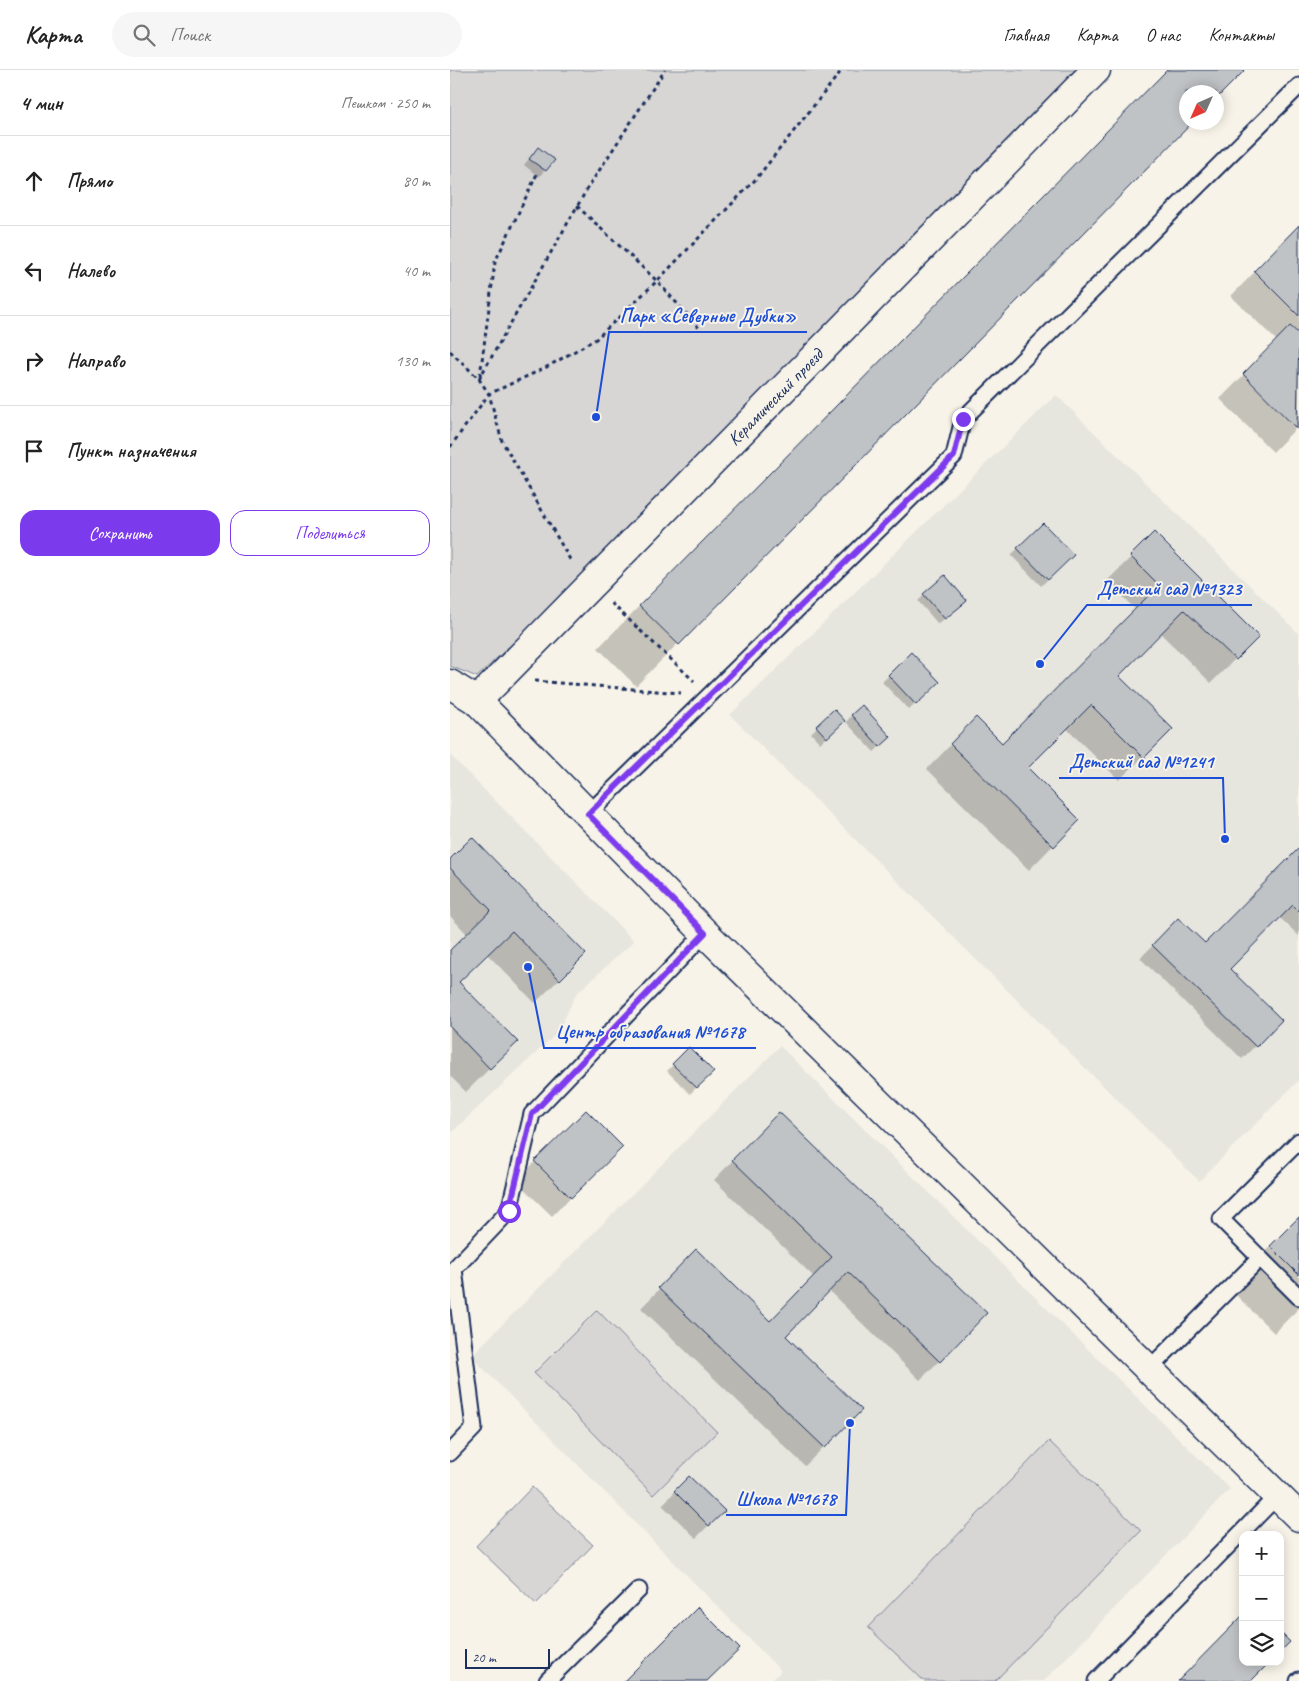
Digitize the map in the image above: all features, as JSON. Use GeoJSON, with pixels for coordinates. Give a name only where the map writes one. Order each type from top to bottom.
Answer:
{"type":"FeatureCollection","features":[{"type":"Feature","properties":{"kind":"street","name":"Керамический проезд"},"geometry":{"type":"LineString","coordinates":[[477,701],[1096,70]]}},
{"type":"Feature","properties":{"kind":"street"},"geometry":{"type":"LineString","coordinates":[[450,684],[477,701],[705,933],[1299,1517]]}},
{"type":"Feature","properties":{"kind":"lane"},"geometry":{"type":"LineString","coordinates":[[588,814],[954,456],[963,419],[1299,86]]}},
{"type":"Feature","properties":{"kind":"lane"},"geometry":{"type":"LineString","coordinates":[[450,1453],[474,1428],[452,1268],[509,1211],[532,1114],[705,933]]}},
{"type":"Feature","properties":{"kind":"lane"},"geometry":{"type":"LineString","coordinates":[[1299,1141],[1221,1219],[1299,1297]]}},
{"type":"Feature","properties":{"kind":"lane"},"geometry":{"type":"LineString","coordinates":[[1149,1369],[1260,1258]]}},
{"type":"Feature","properties":{"kind":"lane"},"geometry":{"type":"LineString","coordinates":[[1096,1681],[1277,1496]]}},
{"type":"Feature","properties":{"kind":"lane"},"geometry":{"type":"LineString","coordinates":[[547,1681],[639,1590]]}},
{"type":"Feature","properties":{"kind":"path"},"geometry":{"type":"LineString","coordinates":[[479,379],[578,206],[665,70]]}},
{"type":"Feature","properties":{"kind":"path"},"geometry":{"type":"LineString","coordinates":[[450,447],[489,394],[545,368],[596,339],[657,281],[756,180],[842,70]]}},
{"type":"Feature","properties":{"kind":"path"},"geometry":{"type":"LineString","coordinates":[[479,379],[495,262],[537,174]]}},
{"type":"Feature","properties":{"kind":"path"},"geometry":{"type":"LineString","coordinates":[[578,206],[657,281],[700,328]]}},
{"type":"Feature","properties":{"kind":"path"},"geometry":{"type":"LineString","coordinates":[[450,351],[479,379],[489,394],[502,442],[581,578],[591,585],[709,695]]}},
{"type":"Feature","properties":{"kind":"path"},"geometry":{"type":"LineString","coordinates":[[500,678],[709,695]]}},
{"type":"Feature","properties":{"kind":"shaded area"},"geometry":{"type":"Polygon","coordinates":[[[450,70],[1084,70],[581,578],[477,677],[450,666],[450,70]]]}},
{"type":"Feature","properties":{"kind":"shaded area"},"geometry":{"type":"Polygon","coordinates":[[[1056,395],[1299,634],[1299,1080],[1199,1181],[730,715],[1056,395]]]}},
{"type":"Feature","properties":{"kind":"shaded area"},"geometry":{"type":"Polygon","coordinates":[[[450,755],[634,941],[576,994],[558,1032],[450,1134],[450,755]]]}},
{"type":"Feature","properties":{"kind":"shaded area"},"geometry":{"type":"Polygon","coordinates":[[[780,1046],[1230,1489],[1044,1681],[771,1681],[781,1671],[471,1356],[780,1046]]]}},
{"type":"Feature","properties":{"kind":"shaded area"},"geometry":{"type":"Polygon","coordinates":[[[597,1310],[717,1432],[653,1495],[534,1373],[597,1310]]]}},
{"type":"Feature","properties":{"kind":"shaded area"},"geometry":{"type":"Polygon","coordinates":[[[1049,1441],[1141,1531],[995,1681],[924,1681],[868,1627],[1049,1441]]]}},
{"type":"Feature","properties":{"kind":"shaded area"},"geometry":{"type":"Polygon","coordinates":[[[532,1487],[593,1545],[536,1604],[476,1546],[532,1487]]]}},
{"type":"Feature","properties":{"kind":"building"},"geometry":{"type":"Polygon","coordinates":[[[1167,70],[1245,70],[1224,91],[1224,85],[1179,85],[1179,130],[1185,130],[679,645],[639,606],[1167,70]]]}},
{"type":"Feature","properties":{"kind":"building"},"geometry":{"type":"Polygon","coordinates":[[[538,147],[555,160],[546,171],[529,159],[538,147]]]}},
{"type":"Feature","properties":{"kind":"building"},"geometry":{"type":"Polygon","coordinates":[[[1299,225],[1299,316],[1254,271],[1299,225]]]}},
{"type":"Feature","properties":{"kind":"building"},"geometry":{"type":"Polygon","coordinates":[[[1290,326],[1299,334],[1297,429],[1243,374],[1290,326]]]}},
{"type":"Feature","properties":{"kind":"building"},"geometry":{"type":"Polygon","coordinates":[[[1043,523],[1074,555],[1048,580],[1017,548],[1043,523]]]}},
{"type":"Feature","properties":{"kind":"building"},"geometry":{"type":"Polygon","coordinates":[[[1154,532],[1259,637],[1236,660],[1184,610],[1119,676],[1173,729],[1144,758],[1091,705],[1028,768],[1080,820],[1054,847],[950,744],[976,717],[1002,743],[1159,585],[1130,556],[1154,532]]]}},
{"type":"Feature","properties":{"kind":"building"},"geometry":{"type":"Polygon","coordinates":[[[945,575],[967,601],[945,619],[923,594],[945,575]]]}},
{"type":"Feature","properties":{"kind":"building"},"geometry":{"type":"Polygon","coordinates":[[[911,652],[940,682],[916,705],[888,675],[911,652]]]}},
{"type":"Feature","properties":{"kind":"building"},"geometry":{"type":"Polygon","coordinates":[[[862,705],[891,737],[880,747],[851,715],[862,705]]]}},
{"type":"Feature","properties":{"kind":"building"},"geometry":{"type":"Polygon","coordinates":[[[834,709],[845,721],[827,738],[816,726],[834,709]]]}},
{"type":"Feature","properties":{"kind":"building"},"geometry":{"type":"Polygon","coordinates":[[[472,837],[586,954],[560,980],[512,931],[459,982],[518,1042],[490,1069],[450,1027],[450,950],[491,910],[450,868],[450,859],[472,837]]]}},
{"type":"Feature","properties":{"kind":"building"},"geometry":{"type":"Polygon","coordinates":[[[1299,848],[1299,911],[1293,905],[1230,969],[1282,1020],[1256,1047],[1152,945],[1178,918],[1205,943],[1299,848]]]}},
{"type":"Feature","properties":{"kind":"building"},"geometry":{"type":"Polygon","coordinates":[[[689,1047],[714,1072],[697,1088],[672,1064],[689,1047]]]}},
{"type":"Feature","properties":{"kind":"building"},"geometry":{"type":"Polygon","coordinates":[[[586,1110],[623,1147],[571,1198],[534,1161],[586,1110]]]}},
{"type":"Feature","properties":{"kind":"building"},"geometry":{"type":"Polygon","coordinates":[[[779,1112],[987,1313],[940,1362],[848,1272],[786,1336],[862,1410],[825,1448],[658,1288],[696,1249],[770,1321],[832,1257],[732,1160],[779,1112]]]}},
{"type":"Feature","properties":{"kind":"building"},"geometry":{"type":"Polygon","coordinates":[[[1299,1217],[1299,1275],[1270,1246],[1299,1217]]]}},
{"type":"Feature","properties":{"kind":"building"},"geometry":{"type":"Polygon","coordinates":[[[689,1476],[725,1511],[709,1526],[674,1491],[689,1476]]]}},
{"type":"Feature","properties":{"kind":"building"},"geometry":{"type":"Polygon","coordinates":[[[698,1607],[740,1649],[707,1681],[624,1681],[698,1607]]]}},
{"type":"Feature","properties":{"kind":"building"},"geometry":{"type":"Polygon","coordinates":[[[1239,1619],[1239,1666],[1266,1666],[1251,1681],[1178,1681],[1239,1619]]]}},
{"type":"Feature","properties":{"kind":"building"},"geometry":{"type":"Polygon","coordinates":[[[1284,1636],[1290,1642],[1284,1648],[1284,1636]]]}},
{"type":"Feature","properties":{"kind":"place","name":"Парк «Северные Дубки»"},"geometry":{"type":"Point","coordinates":[596,417]}},
{"type":"Feature","properties":{"kind":"place","name":"Детский сад №1323"},"geometry":{"type":"Point","coordinates":[1040,664]}},
{"type":"Feature","properties":{"kind":"place","name":"Детский сад №1241"},"geometry":{"type":"Point","coordinates":[1225,839]}},
{"type":"Feature","properties":{"kind":"place","name":"Центр образования №1678"},"geometry":{"type":"Point","coordinates":[528,967]}},
{"type":"Feature","properties":{"kind":"place","name":"Школа №1678"},"geometry":{"type":"Point","coordinates":[850,1423]}},
{"type":"Feature","properties":{"kind":"route"},"geometry":{"type":"LineString","coordinates":[[509,1211],[532,1114],[705,933],[588,814],[954,456],[963,419]]}}]}
